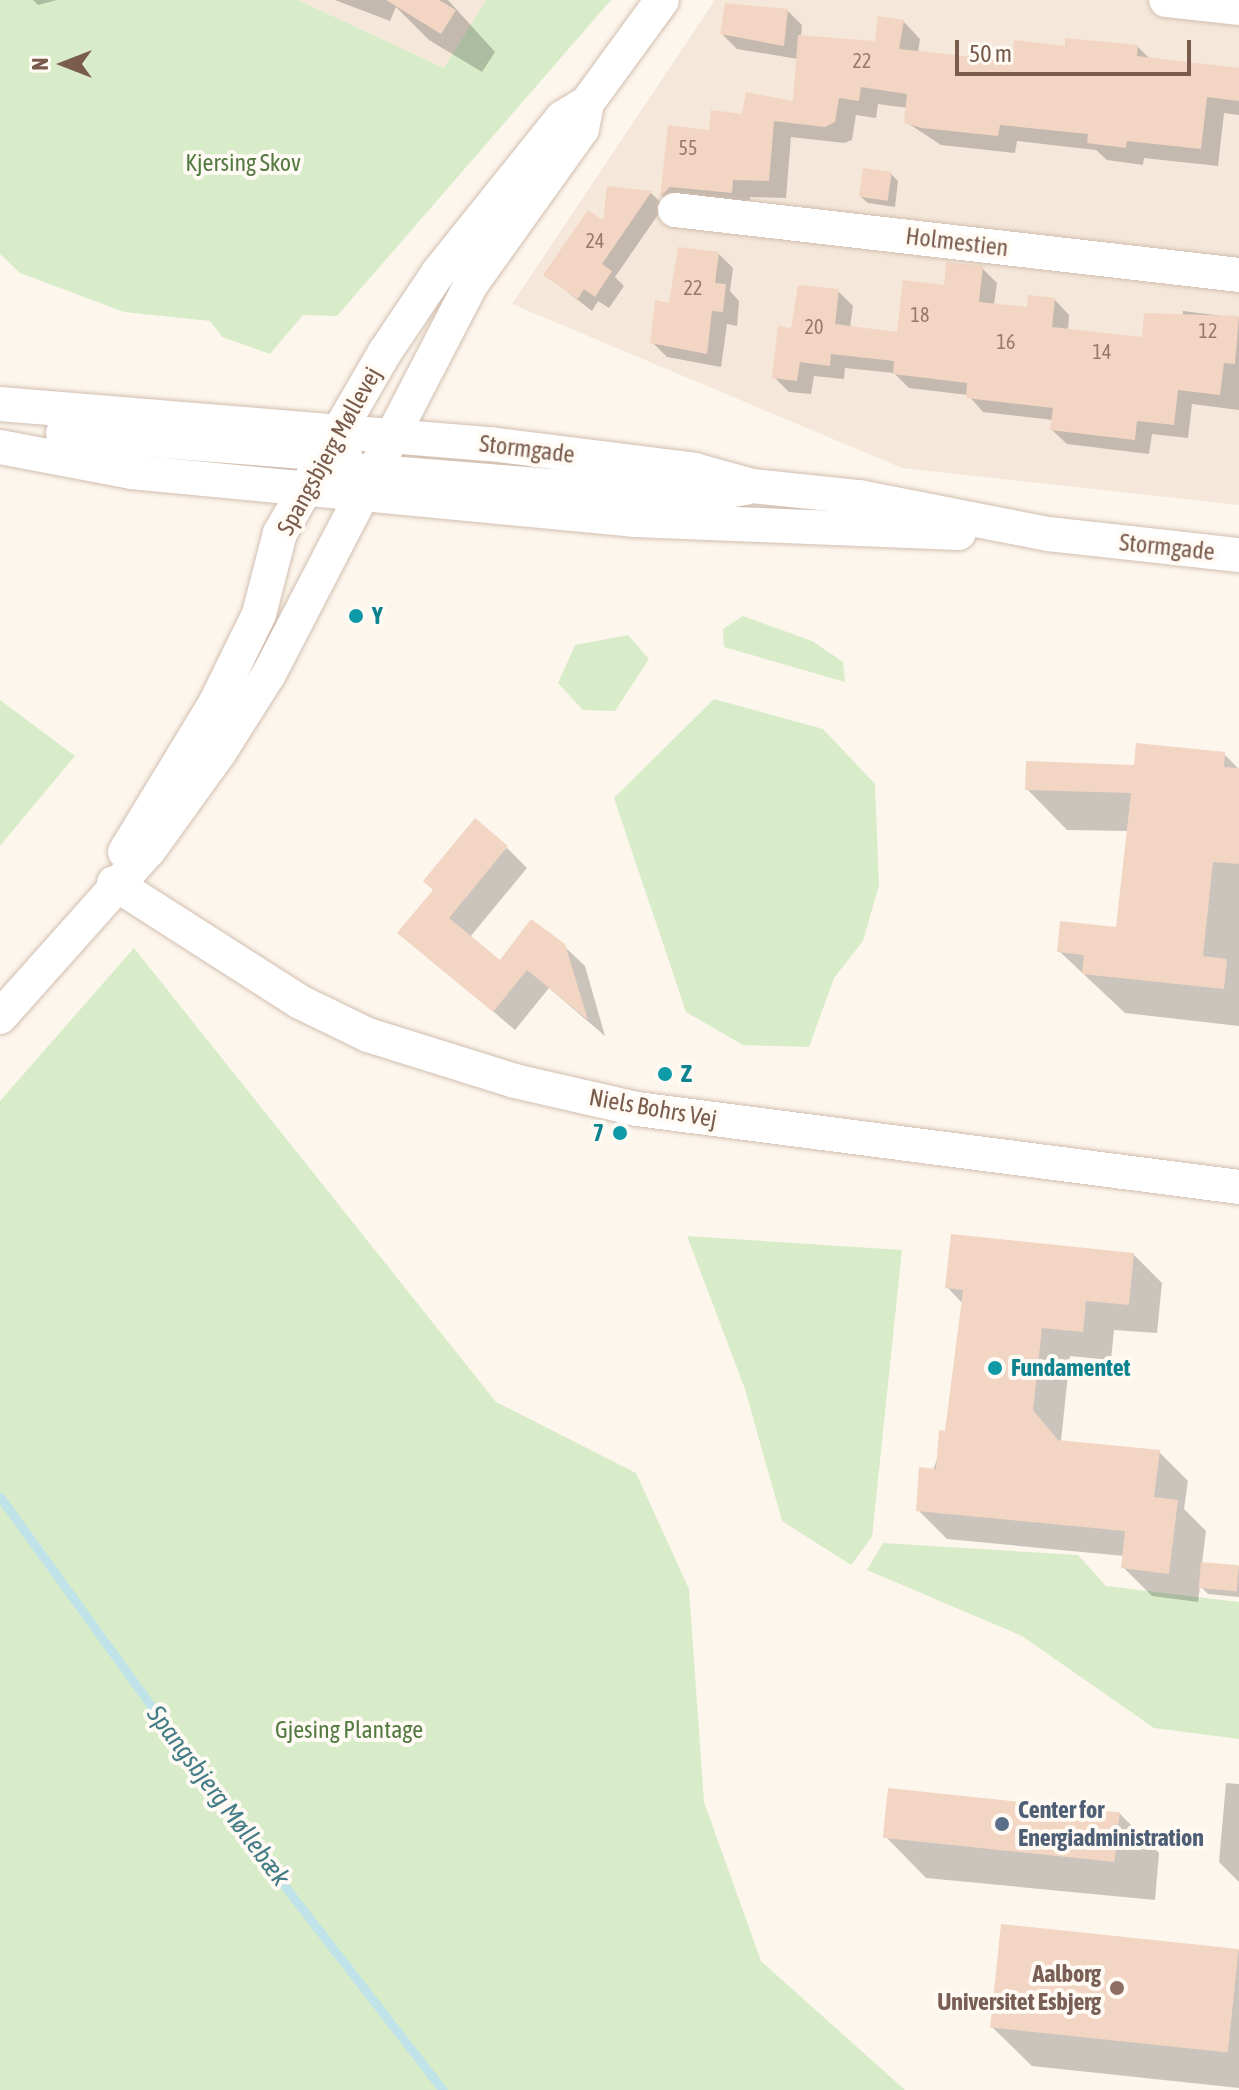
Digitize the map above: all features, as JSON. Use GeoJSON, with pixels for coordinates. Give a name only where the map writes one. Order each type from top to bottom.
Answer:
{"type":"FeatureCollection","features":[{"type":"Feature","properties":{"kind":"street","name":"Spangsbjerg Møllevej"},"geometry":{"type":"LineString","coordinates":[[114,883],[130,840],[221,691],[259,614],[280,533],[331,445],[438,273],[562,118],[587,103],[662,0]]}},
{"type":"Feature","properties":{"kind":"street"},"geometry":{"type":"LineString","coordinates":[[1166,0],[1239,8]]}},
{"type":"Feature","properties":{"kind":"street","name":"Spangsbjerg Møllevej"},"geometry":{"type":"LineString","coordinates":[[0,1017],[114,883],[149,850],[269,674],[366,480],[470,286],[582,129],[587,103]]}},
{"type":"Feature","properties":{"kind":"street","name":"Holmestien"},"geometry":{"type":"LineString","coordinates":[[675,210],[1239,275]]}},
{"type":"Feature","properties":{"kind":"street"},"geometry":{"type":"LineString","coordinates":[[0,404],[331,445]]}},
{"type":"Feature","properties":{"kind":"street"},"geometry":{"type":"LineString","coordinates":[[0,426],[331,445],[389,437]]}},
{"type":"Feature","properties":{"kind":"street","name":"Stormgade"},"geometry":{"type":"LineString","coordinates":[[389,437],[695,470],[752,486],[859,497],[1048,534]]}},
{"type":"Feature","properties":{"kind":"street","name":"Stormgade"},"geometry":{"type":"LineString","coordinates":[[0,447],[131,472],[307,487],[366,480],[635,520],[1048,534],[1239,555]]}},
{"type":"Feature","properties":{"kind":"street"},"geometry":{"type":"LineString","coordinates":[[366,480],[690,497],[752,486]]}},
{"type":"Feature","properties":{"kind":"street","name":"Niels Bohrs Vej"},"geometry":{"type":"LineString","coordinates":[[114,883],[300,1002],[368,1035],[515,1081],[637,1109],[1239,1187]]}},
{"type":"Feature","properties":{"kind":"shaded area"},"geometry":{"type":"Polygon","coordinates":[[[298,0],[486,0],[444,68],[298,0]]]}},
{"type":"Feature","properties":{"kind":"shaded area"},"geometry":{"type":"Polygon","coordinates":[[[715,0],[1239,0],[1239,505],[902,468],[512,304],[715,0]]]}},
{"type":"Feature","properties":{"kind":"green space","name":"Kjersing Skov"},"geometry":{"type":"Polygon","coordinates":[[[0,0],[298,0],[444,68],[486,0],[611,0],[337,316],[303,315],[270,354],[222,337],[210,321],[124,312],[20,273],[0,254],[0,0]]]}},
{"type":"Feature","properties":{"kind":"green space"},"geometry":{"type":"Polygon","coordinates":[[[743,616],[812,641],[843,662],[845,682],[724,647],[723,629],[743,616]]]}},
{"type":"Feature","properties":{"kind":"green space"},"geometry":{"type":"Polygon","coordinates":[[[628,635],[649,659],[615,711],[583,710],[558,683],[575,645],[628,635]]]}},
{"type":"Feature","properties":{"kind":"green space"},"geometry":{"type":"Polygon","coordinates":[[[714,699],[823,729],[875,784],[879,885],[863,941],[834,978],[809,1047],[743,1045],[686,1012],[614,798],[714,699]]]}},
{"type":"Feature","properties":{"kind":"green space"},"geometry":{"type":"Polygon","coordinates":[[[0,700],[75,756],[0,846],[0,700]]]}},
{"type":"Feature","properties":{"kind":"green space","name":"Gjesing Plantage"},"geometry":{"type":"Polygon","coordinates":[[[134,948],[496,1402],[636,1473],[689,1589],[704,1802],[761,1961],[905,2090],[0,2090],[0,1101],[134,948]]]}},
{"type":"Feature","properties":{"kind":"green space"},"geometry":{"type":"Polygon","coordinates":[[[687,1236],[902,1250],[872,1537],[851,1565],[782,1521],[745,1389],[687,1236]]]}},
{"type":"Feature","properties":{"kind":"green space"},"geometry":{"type":"Polygon","coordinates":[[[883,1543],[1078,1555],[1106,1586],[1239,1602],[1239,1739],[1154,1728],[1022,1636],[867,1570],[883,1543]]]}},
{"type":"Feature","properties":{"kind":"building"},"geometry":{"type":"Polygon","coordinates":[[[386,0],[439,0],[456,10],[441,34],[386,0]]]}},
{"type":"Feature","properties":{"kind":"building"},"geometry":{"type":"Polygon","coordinates":[[[725,3],[788,9],[784,46],[720,34],[725,3]]]}},
{"type":"Feature","properties":{"kind":"building"},"geometry":{"type":"Polygon","coordinates":[[[878,16],[904,20],[899,49],[1012,61],[1014,40],[1065,46],[1065,38],[1138,45],[1137,56],[1239,68],[1239,101],[1207,97],[1201,149],[1127,141],[1126,148],[1087,143],[1088,134],[1000,125],[998,136],[922,128],[904,123],[907,94],[861,87],[859,101],[839,98],[835,122],[825,127],[774,121],[769,181],[733,180],[732,193],[670,187],[660,197],[668,125],[709,130],[711,110],[742,114],[746,92],[793,101],[798,35],[875,41],[878,16]]]}},
{"type":"Feature","properties":{"kind":"building"},"geometry":{"type":"Polygon","coordinates":[[[863,168],[892,172],[888,201],[859,197],[863,168]]]}},
{"type":"Feature","properties":{"kind":"building"},"geometry":{"type":"Polygon","coordinates":[[[607,186],[652,191],[602,264],[612,271],[595,297],[584,289],[578,299],[543,275],[588,210],[603,220],[607,186]]]}},
{"type":"Feature","properties":{"kind":"building"},"geometry":{"type":"Polygon","coordinates":[[[678,247],[719,252],[715,283],[726,284],[723,312],[712,311],[707,354],[650,343],[655,300],[669,303],[678,247]]]}},
{"type":"Feature","properties":{"kind":"building"},"geometry":{"type":"Polygon","coordinates":[[[946,262],[983,266],[979,302],[1027,307],[1028,295],[1055,298],[1052,327],[1142,337],[1144,313],[1239,316],[1235,364],[1224,363],[1220,395],[1178,390],[1174,425],[1137,421],[1135,440],[1050,430],[1053,408],[966,398],[967,383],[893,374],[894,361],[831,354],[830,366],[800,362],[797,381],[772,378],[778,326],[791,328],[798,285],[839,289],[835,324],[897,332],[903,280],[944,285],[946,262]]]}},
{"type":"Feature","properties":{"kind":"building"},"geometry":{"type":"Polygon","coordinates":[[[1136,743],[1225,752],[1224,767],[1239,768],[1239,864],[1213,862],[1203,956],[1227,959],[1224,989],[1082,974],[1084,955],[1057,952],[1060,921],[1116,927],[1131,793],[1025,790],[1026,761],[1134,765],[1136,743]]]}},
{"type":"Feature","properties":{"kind":"building"},"geometry":{"type":"Polygon","coordinates":[[[475,818],[508,846],[449,918],[500,960],[531,919],[565,944],[588,1020],[527,970],[493,1012],[397,933],[433,890],[423,881],[475,818]]]}},
{"type":"Feature","properties":{"kind":"building","name":"Fundamentet"},"geometry":{"type":"Polygon","coordinates":[[[951,1234],[1134,1253],[1129,1305],[1086,1301],[1083,1332],[1042,1328],[1033,1410],[1058,1440],[1160,1450],[1154,1497],[1178,1500],[1169,1574],[1121,1568],[1125,1531],[916,1511],[919,1467],[936,1469],[939,1430],[945,1431],[963,1290],[945,1288],[951,1234]]]}},
{"type":"Feature","properties":{"kind":"building"},"geometry":{"type":"Polygon","coordinates":[[[1201,1562],[1239,1565],[1237,1591],[1199,1588],[1201,1562]]]}},
{"type":"Feature","properties":{"kind":"building","name":"Center for Energiadministration"},"geometry":{"type":"Polygon","coordinates":[[[888,1788],[1120,1812],[1114,1862],[883,1838],[888,1788]]]}},
{"type":"Feature","properties":{"kind":"building","name":"Aalborg Universitet Esbjerg"},"geometry":{"type":"Polygon","coordinates":[[[1001,1924],[1239,1949],[1228,2052],[990,2027],[1001,1924]]]}},
{"type":"Feature","properties":{"kind":"waterway","name":"Spangsbjerg Møllebæk"},"geometry":{"type":"LineString","coordinates":[[0,1497],[238,1826],[443,2090]]}},
{"type":"Feature","properties":{"kind":"place","name":"Y"},"geometry":{"type":"Point","coordinates":[356,616]}},
{"type":"Feature","properties":{"kind":"place","name":"Z"},"geometry":{"type":"Point","coordinates":[665,1074]}},
{"type":"Feature","properties":{"kind":"place","name":"7"},"geometry":{"type":"Point","coordinates":[620,1133]}},
{"type":"Feature","properties":{"kind":"place","name":"Fundamentet"},"geometry":{"type":"Point","coordinates":[995,1368]}},
{"type":"Feature","properties":{"kind":"place","name":"Center for Energiadministration"},"geometry":{"type":"Point","coordinates":[1002,1824]}},
{"type":"Feature","properties":{"kind":"place","name":"Aalborg Universitet Esbjerg"},"geometry":{"type":"Point","coordinates":[1117,1988]}}]}
